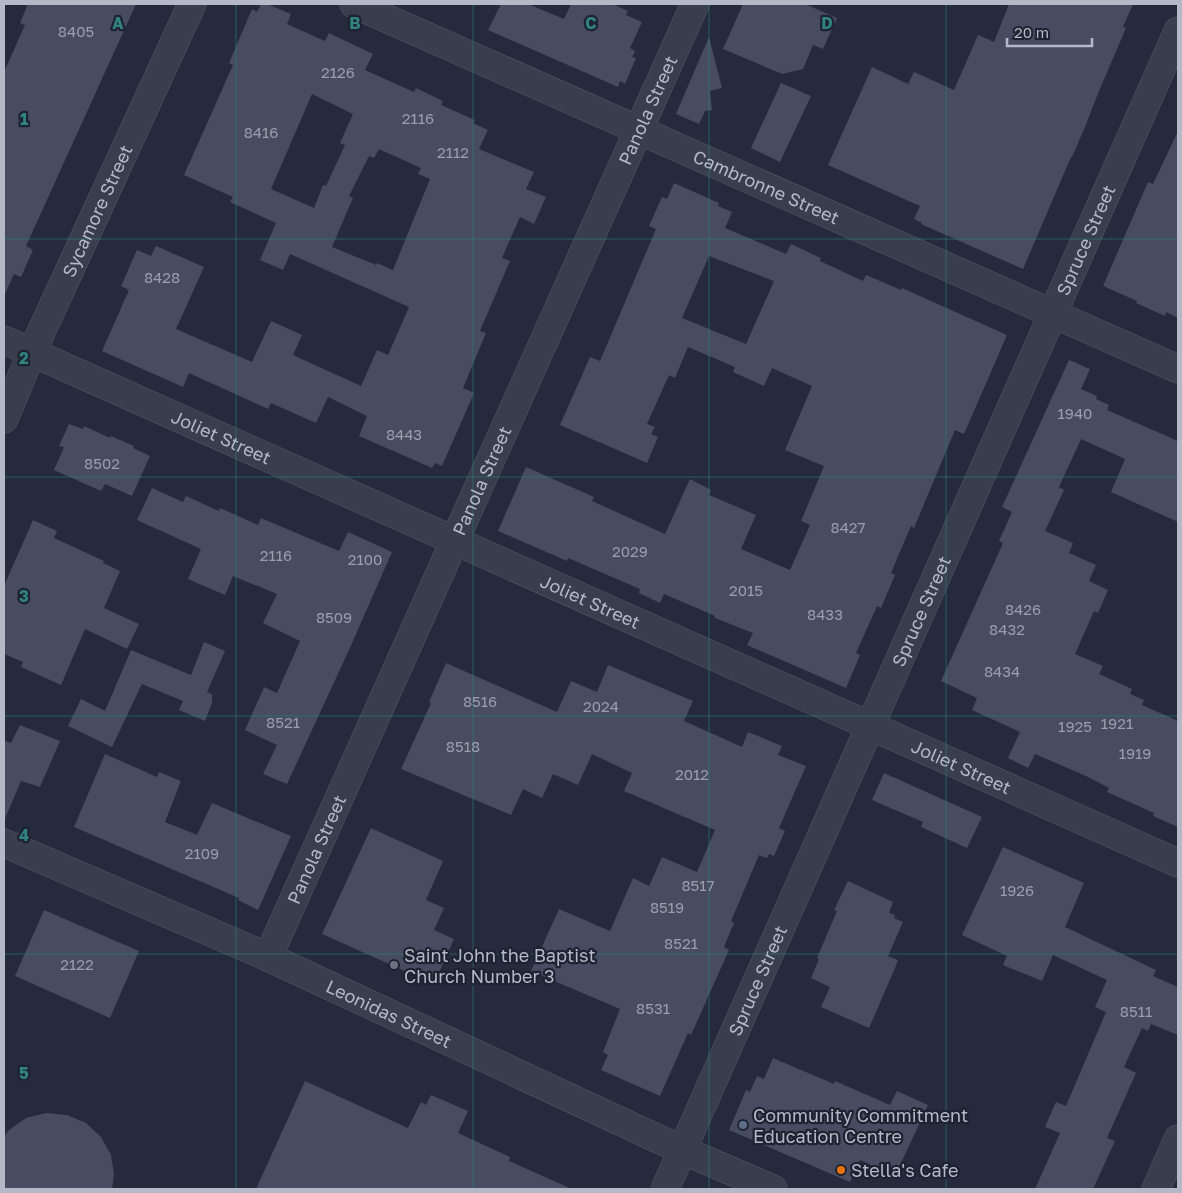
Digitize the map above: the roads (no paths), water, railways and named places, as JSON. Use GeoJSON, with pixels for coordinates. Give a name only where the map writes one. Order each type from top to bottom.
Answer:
{"type":"FeatureCollection","features":[{"type":"Feature","properties":{"kind":"street","name":"Sycamore Street"},"geometry":{"type":"LineString","coordinates":[[4,419],[32,352],[192,4]]}},
{"type":"Feature","properties":{"kind":"street","name":"Cambronne Street"},"geometry":{"type":"LineString","coordinates":[[354,4],[1178,369]]}},
{"type":"Feature","properties":{"kind":"street","name":"Panola Street"},"geometry":{"type":"LineString","coordinates":[[268,958],[696,4]]}},
{"type":"Feature","properties":{"kind":"street","name":"Spruce Street"},"geometry":{"type":"LineString","coordinates":[[665,1189],[1178,32]]}},
{"type":"Feature","properties":{"kind":"street","name":"Joliet Street"},"geometry":{"type":"LineString","coordinates":[[4,340],[1178,863]]}},
{"type":"Feature","properties":{"kind":"street","name":"Leonidas Street"},"geometry":{"type":"LineString","coordinates":[[4,843],[268,958],[682,1150],[773,1189]]}},
{"type":"Feature","properties":{"kind":"street"},"geometry":{"type":"LineString","coordinates":[[1156,1189],[1178,1139]]}},
{"type":"Feature","properties":{"kind":"place","name":"Saint John the Baptist Church Number 3"},"geometry":{"type":"Point","coordinates":[394,965]}},
{"type":"Feature","properties":{"kind":"place","name":"Community Commitment Education Centre"},"geometry":{"type":"Point","coordinates":[743,1125]}},
{"type":"Feature","properties":{"kind":"place","name":"Stella's Cafe"},"geometry":{"type":"Point","coordinates":[841,1170]}}]}
